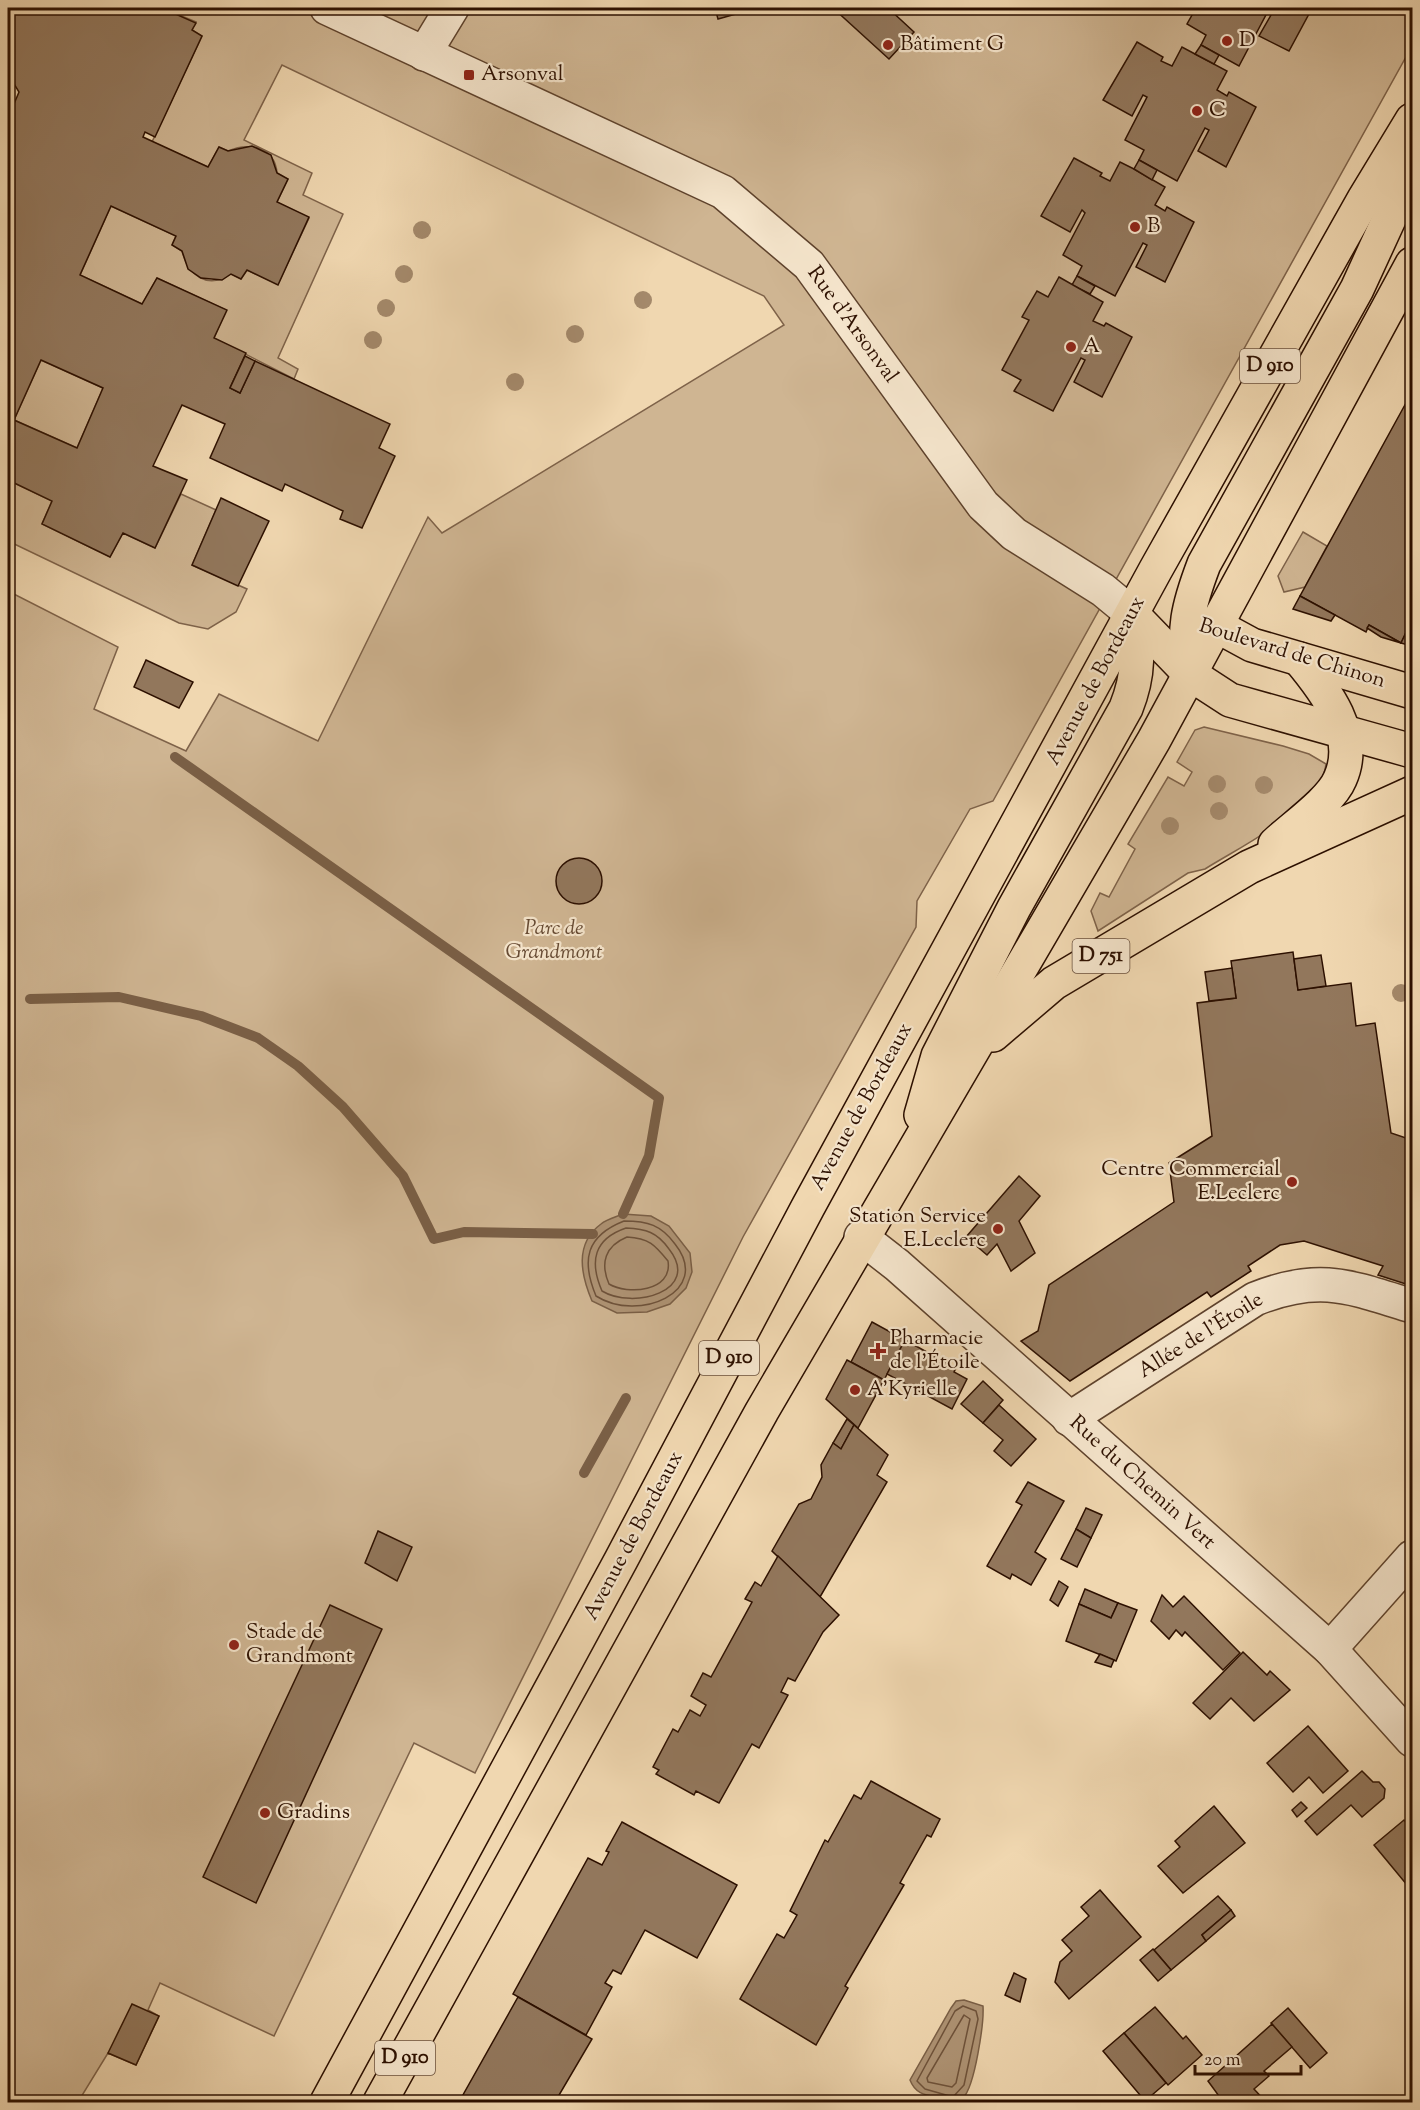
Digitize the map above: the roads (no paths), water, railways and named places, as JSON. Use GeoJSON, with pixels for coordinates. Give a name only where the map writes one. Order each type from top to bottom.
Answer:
{"type":"FeatureCollection","features":[{"type":"Feature","properties":{"kind":"main road","name":"Avenue de Bordeaux"},"geometry":{"type":"LineString","coordinates":[[327,2103],[605,1592],[808,1208],[1132,614],[1364,198],[1413,120]]}},
{"type":"Feature","properties":{"kind":"main road"},"geometry":{"type":"LineString","coordinates":[[1201,624],[1190,603],[1204,564],[1357,289],[1413,169]]}},
{"type":"Feature","properties":{"kind":"main road","name":"D 910"},"geometry":{"type":"LineString","coordinates":[[380,2103],[664,1585],[861,1237],[966,1061],[1190,674],[1201,624],[1413,264]]}},
{"type":"Feature","properties":{"kind":"main road","name":"Boulevard de Chinon"},"geometry":{"type":"LineString","coordinates":[[1132,614],[1201,624],[1252,645],[1413,692]]}},
{"type":"Feature","properties":{"kind":"main road","name":"Boulevard de Chinon"},"geometry":{"type":"LineString","coordinates":[[1132,614],[1190,674],[1230,700],[1413,752]]}},
{"type":"Feature","properties":{"kind":"main road"},"geometry":{"type":"LineString","coordinates":[[910,1155],[938,1056],[1014,908],[1126,708],[1135,685],[1138,650],[1132,614]]}},
{"type":"Feature","properties":{"kind":"main road","name":"D 751"},"geometry":{"type":"LineString","coordinates":[[1249,867],[1329,794],[1341,779],[1344,732],[1327,693],[1299,659]]}},
{"type":"Feature","properties":{"kind":"main road","name":"D 751"},"geometry":{"type":"LineString","coordinates":[[966,1061],[1018,1011],[1054,983],[1249,867],[1413,793]]}},
{"type":"Feature","properties":{"kind":"street","name":"Rue d'Arsonval"},"geometry":{"type":"LineString","coordinates":[[327,8],[723,192],[809,265],[983,505],[1014,534],[1102,590],[1132,614]]}},
{"type":"Feature","properties":{"kind":"street"},"geometry":{"type":"LineString","coordinates":[[424,54],[452,8]]}},
{"type":"Feature","properties":{"kind":"street","name":"Rue du Chemin Vert"},"geometry":{"type":"LineString","coordinates":[[861,1237],[897,1265],[1330,1649],[1413,1740]]}},
{"type":"Feature","properties":{"kind":"street","name":"Allée de l'Étoile"},"geometry":{"type":"LineString","coordinates":[[1069,1419],[1255,1299],[1276,1290],[1327,1283],[1413,1306]]}},
{"type":"Feature","properties":{"kind":"street"},"geometry":{"type":"LineString","coordinates":[[1330,1649],[1413,1557]]}},
{"type":"Feature","properties":{"kind":"water"},"geometry":{"type":"Polygon","coordinates":[[[623,1214],[651,1216],[669,1226],[690,1253],[692,1272],[686,1288],[670,1304],[647,1312],[617,1313],[592,1301],[583,1270],[583,1250],[592,1232],[609,1219],[623,1214]]]}},
{"type":"Feature","properties":{"kind":"water"},"geometry":{"type":"Polygon","coordinates":[[[964,2000],[983,2006],[978,2054],[967,2091],[960,2100],[950,2101],[917,2091],[910,2080],[951,2008],[956,2001],[964,2000]]]}},
{"type":"Feature","properties":{"kind":"waterway"},"geometry":{"type":"LineString","coordinates":[[175,757],[659,1098],[649,1156],[623,1214]]}},
{"type":"Feature","properties":{"kind":"waterway"},"geometry":{"type":"LineString","coordinates":[[30,999],[119,997],[201,1016],[258,1038],[298,1066],[343,1107],[403,1176],[434,1239],[464,1232],[593,1234]]}},
{"type":"Feature","properties":{"kind":"waterway"},"geometry":{"type":"LineString","coordinates":[[584,1473],[626,1398]]}},
{"type":"Feature","properties":{"kind":"place","name":"D"},"geometry":{"type":"Point","coordinates":[1227,41]}},
{"type":"Feature","properties":{"kind":"place","name":"Bâtiment G"},"geometry":{"type":"Point","coordinates":[888,45]}},
{"type":"Feature","properties":{"kind":"place","name":"Arsonval"},"geometry":{"type":"Point","coordinates":[469,75]}},
{"type":"Feature","properties":{"kind":"place","name":"C"},"geometry":{"type":"Point","coordinates":[1197,111]}},
{"type":"Feature","properties":{"kind":"place","name":"B"},"geometry":{"type":"Point","coordinates":[1135,227]}},
{"type":"Feature","properties":{"kind":"place","name":"A"},"geometry":{"type":"Point","coordinates":[1071,347]}},
{"type":"Feature","properties":{"kind":"place","name":"Centre Commercial E.Leclerc"},"geometry":{"type":"Point","coordinates":[1292,1182]}},
{"type":"Feature","properties":{"kind":"place","name":"Station Service E.Leclerc"},"geometry":{"type":"Point","coordinates":[998,1229]}},
{"type":"Feature","properties":{"kind":"place","name":"Pharmacie de l'Étoile"},"geometry":{"type":"Point","coordinates":[878,1351]}},
{"type":"Feature","properties":{"kind":"place","name":"A'Kyrielle"},"geometry":{"type":"Point","coordinates":[855,1390]}},
{"type":"Feature","properties":{"kind":"place","name":"Stade de Grandmont"},"geometry":{"type":"Point","coordinates":[234,1645]}},
{"type":"Feature","properties":{"kind":"place","name":"Gradins"},"geometry":{"type":"Point","coordinates":[265,1813]}},
{"type":"Feature","properties":{"kind":"park label","name":"Parc de Grandmont"},"geometry":{"type":"Point","coordinates":[554,941]}}]}
